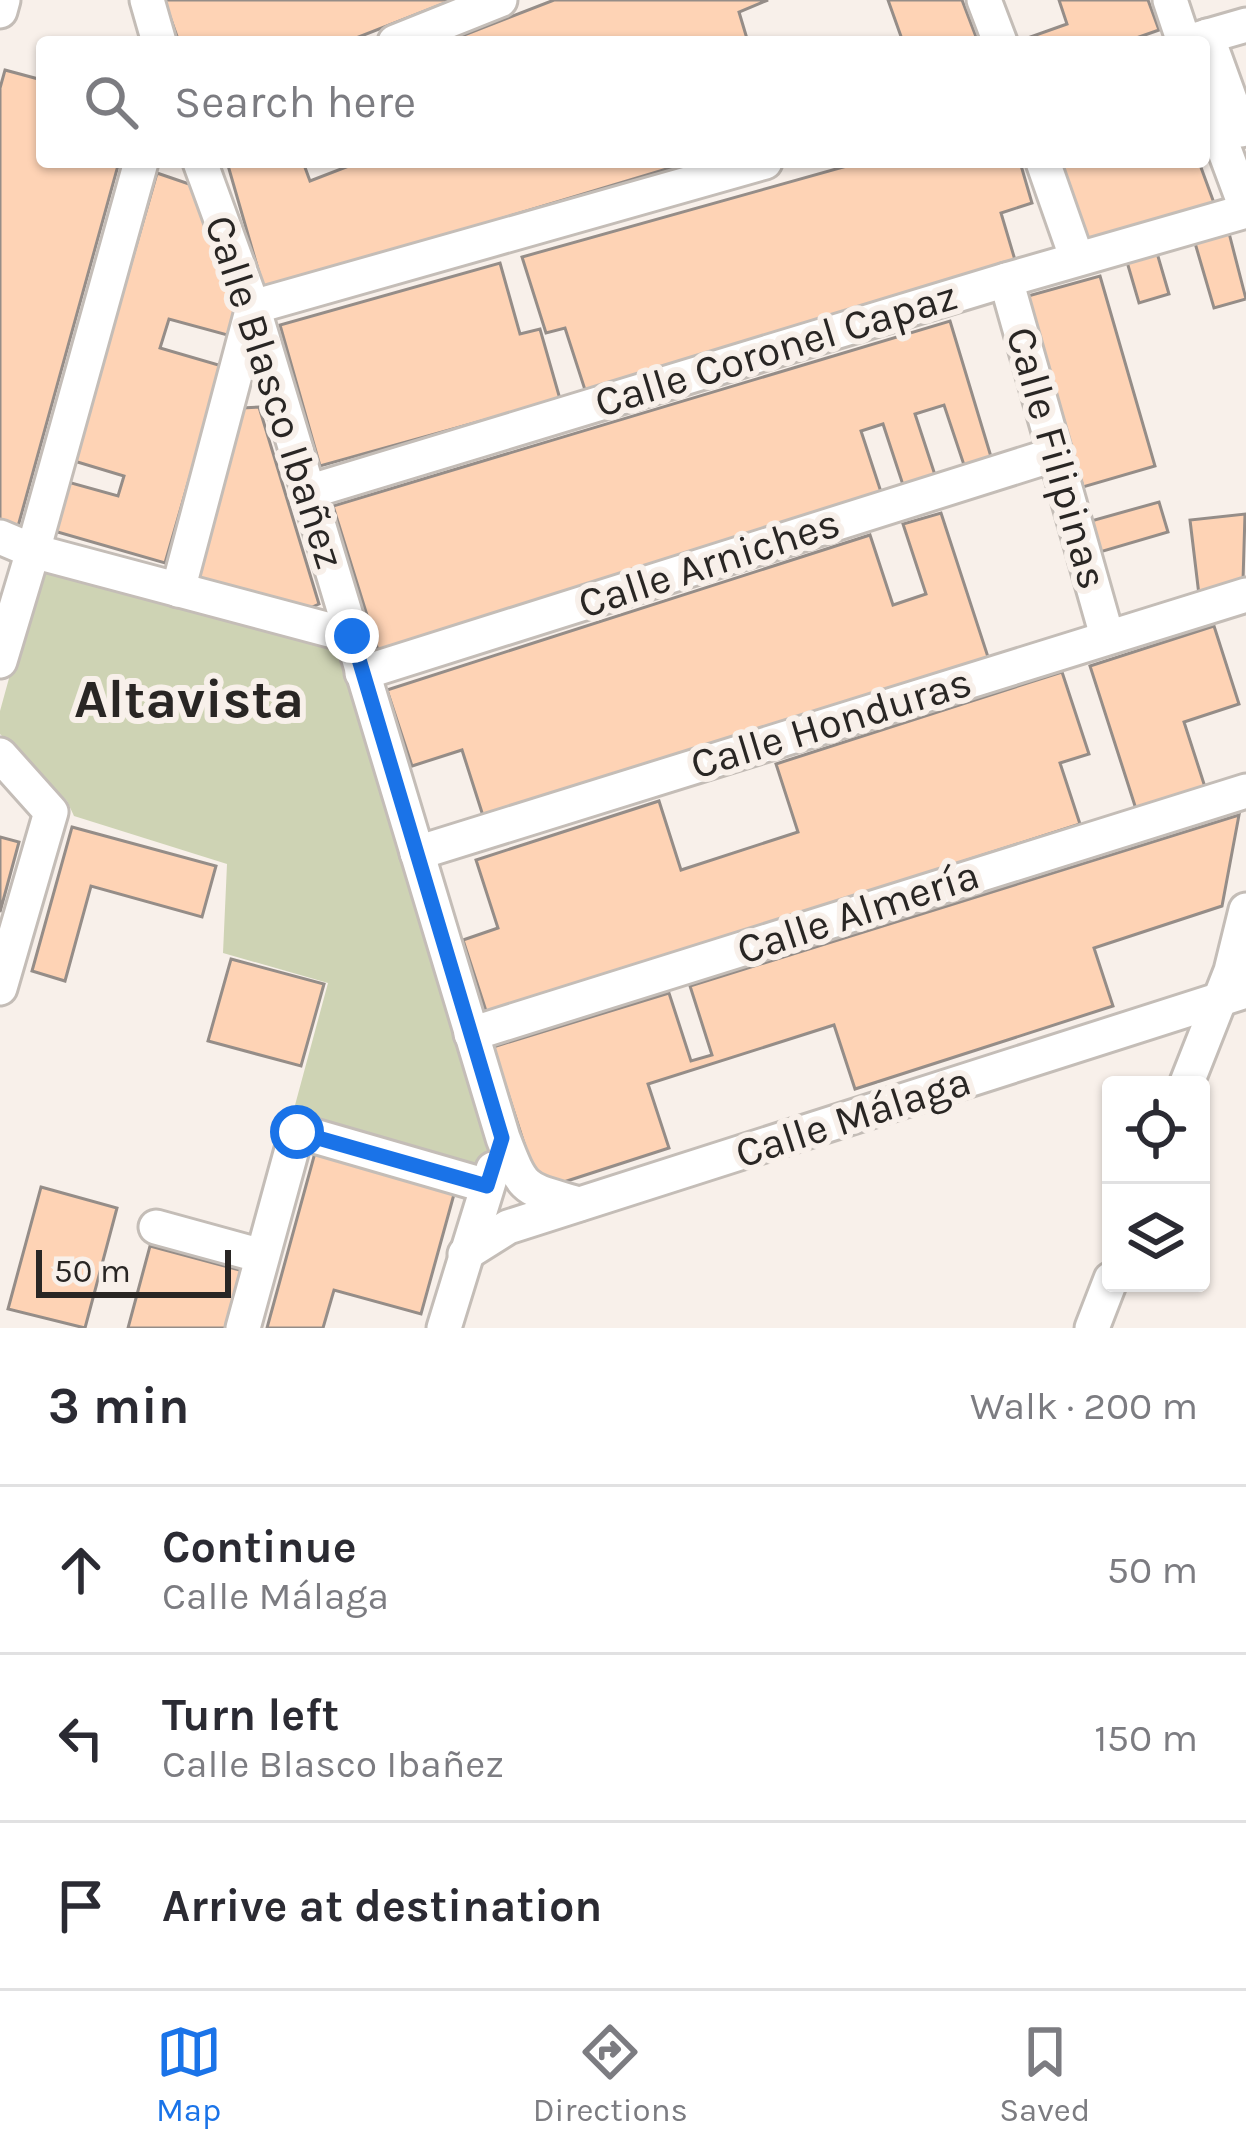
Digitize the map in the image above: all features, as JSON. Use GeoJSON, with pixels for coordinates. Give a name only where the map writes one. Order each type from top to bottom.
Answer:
{"type":"FeatureCollection","features":[{"type":"Feature","properties":{"kind":"street"},"geometry":{"type":"LineString","coordinates":[[0,10],[3,0]]}},
{"type":"Feature","properties":{"kind":"street"},"geometry":{"type":"LineString","coordinates":[[146,0],[157,36]]}},
{"type":"Feature","properties":{"kind":"street"},"geometry":{"type":"LineString","coordinates":[[410,36],[500,0]]}},
{"type":"Feature","properties":{"kind":"street"},"geometry":{"type":"LineString","coordinates":[[984,0],[998,36]]}},
{"type":"Feature","properties":{"kind":"street"},"geometry":{"type":"LineString","coordinates":[[1170,0],[1190,36]]}},
{"type":"Feature","properties":{"kind":"street"},"geometry":{"type":"LineString","coordinates":[[1206,36],[1246,25]]}},
{"type":"Feature","properties":{"kind":"street"},"geometry":{"type":"LineString","coordinates":[[1210,75],[1246,144]]}},
{"type":"Feature","properties":{"kind":"street"},"geometry":{"type":"LineString","coordinates":[[1210,111],[1246,210]]}},
{"type":"Feature","properties":{"kind":"street"},"geometry":{"type":"LineString","coordinates":[[0,661],[139,168]]}},
{"type":"Feature","properties":{"kind":"street","name":"Calle Blasco Ibañez"},"geometry":{"type":"LineString","coordinates":[[202,168],[253,307],[502,1138],[516,1173],[530,1190],[579,1204]]}},
{"type":"Feature","properties":{"kind":"street"},"geometry":{"type":"LineString","coordinates":[[178,590],[253,307],[745,168]]}},
{"type":"Feature","properties":{"kind":"street"},"geometry":{"type":"LineString","coordinates":[[1045,168],[1077,259]]}},
{"type":"Feature","properties":{"kind":"street","name":"Calle Coronel Capaz"},"geometry":{"type":"LineString","coordinates":[[308,492],[1246,210]]}},
{"type":"Feature","properties":{"kind":"street","name":"Calle Filipinas"},"geometry":{"type":"LineString","coordinates":[[1006,280],[1107,636]]}},
{"type":"Feature","properties":{"kind":"street","name":"Calle Arniches"},"geometry":{"type":"LineString","coordinates":[[362,673],[1056,454]]}},
{"type":"Feature","properties":{"kind":"street"},"geometry":{"type":"LineString","coordinates":[[0,537],[33,551],[352,636]]}},
{"type":"Feature","properties":{"kind":"street","name":"Calle Honduras"},"geometry":{"type":"LineString","coordinates":[[417,853],[1246,595]]}},
{"type":"Feature","properties":{"kind":"street"},"geometry":{"type":"LineString","coordinates":[[0,755],[51,812],[0,988]]}},
{"type":"Feature","properties":{"kind":"street","name":"Calle Almería"},"geometry":{"type":"LineString","coordinates":[[471,1034],[1246,791]]}},
{"type":"Feature","properties":{"kind":"street"},"geometry":{"type":"LineString","coordinates":[[1191,1076],[1233,996],[1246,910]]}},
{"type":"Feature","properties":{"kind":"street","name":"Calle Málaga"},"geometry":{"type":"LineString","coordinates":[[465,1254],[508,1227],[1233,996]]}},
{"type":"Feature","properties":{"kind":"street"},"geometry":{"type":"LineString","coordinates":[[243,1328],[297,1132],[487,1186]]}},
{"type":"Feature","properties":{"kind":"street"},"geometry":{"type":"LineString","coordinates":[[444,1328],[502,1138]]}},
{"type":"Feature","properties":{"kind":"street"},"geometry":{"type":"LineString","coordinates":[[156,1227],[262,1256]]}},
{"type":"Feature","properties":{"kind":"street"},"geometry":{"type":"LineString","coordinates":[[1092,1328],[1106,1292]]}},
{"type":"Feature","properties":{"kind":"green space"},"geometry":{"type":"Polygon","coordinates":[[[41,562],[335,645],[488,1147],[480,1175],[291,1120],[328,983],[223,953],[227,864],[74,816],[67,801],[0,734],[0,711],[41,562]]]}},
{"type":"Feature","properties":{"kind":"building"},"geometry":{"type":"Polygon","coordinates":[[[164,0],[453,0],[361,36],[177,36],[164,0]]]}},
{"type":"Feature","properties":{"kind":"building"},"geometry":{"type":"Polygon","coordinates":[[[554,0],[768,0],[739,12],[746,36],[461,36],[554,0]]]}},
{"type":"Feature","properties":{"kind":"building"},"geometry":{"type":"Polygon","coordinates":[[[888,0],[962,0],[976,36],[901,36],[888,0]]]}},
{"type":"Feature","properties":{"kind":"building"},"geometry":{"type":"Polygon","coordinates":[[[1059,0],[1148,0],[1159,30],[1142,36],[1033,36],[1067,24],[1059,0]]]}},
{"type":"Feature","properties":{"kind":"building"},"geometry":{"type":"Polygon","coordinates":[[[5,70],[36,78],[36,168],[117,168],[17,530],[0,522],[0,88],[5,70]]]}},
{"type":"Feature","properties":{"kind":"building"},"geometry":{"type":"Polygon","coordinates":[[[229,168],[305,168],[310,181],[344,168],[670,168],[264,290],[229,168]]]}},
{"type":"Feature","properties":{"kind":"building"},"geometry":{"type":"Polygon","coordinates":[[[840,168],[1022,168],[1032,203],[1001,213],[1015,260],[586,393],[565,328],[546,333],[522,257],[840,168]]]}},
{"type":"Feature","properties":{"kind":"building"},"geometry":{"type":"Polygon","coordinates":[[[1062,168],[1201,168],[1214,203],[1087,241],[1062,168]]]}},
{"type":"Feature","properties":{"kind":"building"},"geometry":{"type":"Polygon","coordinates":[[[157,173],[192,185],[239,307],[231,336],[169,319],[160,348],[222,366],[165,563],[54,531],[68,482],[118,496],[124,476],[74,461],[157,173]]]}},
{"type":"Feature","properties":{"kind":"building"},"geometry":{"type":"Polygon","coordinates":[[[1229,233],[1246,299],[1214,308],[1195,243],[1229,233]]]}},
{"type":"Feature","properties":{"kind":"building"},"geometry":{"type":"Polygon","coordinates":[[[1157,253],[1169,294],[1139,303],[1127,262],[1157,253]]]}},
{"type":"Feature","properties":{"kind":"building"},"geometry":{"type":"Polygon","coordinates":[[[500,263],[520,334],[540,329],[560,399],[320,466],[280,325],[500,263]]]}},
{"type":"Feature","properties":{"kind":"building"},"geometry":{"type":"Polygon","coordinates":[[[1100,276],[1155,466],[1083,487],[1028,296],[1100,276]]]}},
{"type":"Feature","properties":{"kind":"building"},"geometry":{"type":"Polygon","coordinates":[[[950,321],[992,460],[965,468],[944,405],[915,414],[936,478],[904,488],[883,424],[861,431],[882,495],[380,657],[333,506],[950,321]]]}},
{"type":"Feature","properties":{"kind":"building"},"geometry":{"type":"Polygon","coordinates":[[[259,407],[319,604],[301,612],[198,582],[242,408],[259,407]]]}},
{"type":"Feature","properties":{"kind":"building"},"geometry":{"type":"Polygon","coordinates":[[[1159,502],[1168,532],[1100,552],[1091,521],[1159,502]]]}},
{"type":"Feature","properties":{"kind":"building"},"geometry":{"type":"Polygon","coordinates":[[[941,513],[989,660],[485,822],[462,750],[412,766],[387,690],[870,535],[893,605],[926,594],[903,524],[941,513]]]}},
{"type":"Feature","properties":{"kind":"building"},"geometry":{"type":"Polygon","coordinates":[[[1245,514],[1243,581],[1199,595],[1190,520],[1245,514]]]}},
{"type":"Feature","properties":{"kind":"building"},"geometry":{"type":"Polygon","coordinates":[[[1214,626],[1239,704],[1184,722],[1205,787],[1136,809],[1090,666],[1214,626]]]}},
{"type":"Feature","properties":{"kind":"building"},"geometry":{"type":"Polygon","coordinates":[[[1062,672],[1089,754],[1060,763],[1080,824],[487,1014],[463,940],[498,928],[476,860],[659,801],[681,870],[798,832],[776,764],[1062,672]]]}},
{"type":"Feature","properties":{"kind":"building"},"geometry":{"type":"Polygon","coordinates":[[[1239,815],[1222,906],[1094,948],[1113,1006],[855,1089],[834,1025],[648,1084],[669,1148],[539,1190],[493,1047],[669,993],[691,1061],[712,1055],[690,986],[1239,815]]]}},
{"type":"Feature","properties":{"kind":"building"},"geometry":{"type":"Polygon","coordinates":[[[72,827],[216,866],[202,917],[91,886],[65,981],[32,971],[72,827]]]}},
{"type":"Feature","properties":{"kind":"building"},"geometry":{"type":"Polygon","coordinates":[[[0,837],[19,842],[0,912],[0,837]]]}},
{"type":"Feature","properties":{"kind":"building"},"geometry":{"type":"Polygon","coordinates":[[[231,959],[324,984],[301,1066],[208,1041],[231,959]]]}},
{"type":"Feature","properties":{"kind":"building"},"geometry":{"type":"Polygon","coordinates":[[[316,1149],[456,1187],[421,1314],[334,1290],[323,1328],[267,1328],[316,1149]]]}},
{"type":"Feature","properties":{"kind":"building"},"geometry":{"type":"Polygon","coordinates":[[[41,1187],[117,1208],[85,1328],[8,1309],[41,1187]]]}},
{"type":"Feature","properties":{"kind":"building"},"geometry":{"type":"Polygon","coordinates":[[[150,1246],[247,1272],[231,1328],[128,1328],[150,1246]]]}},
{"type":"Feature","properties":{"kind":"district","name":"Altavista"},"geometry":{"type":"Point","coordinates":[189,699]}},
{"type":"Feature","properties":{"kind":"route"},"geometry":{"type":"LineString","coordinates":[[297,1132],[487,1186],[502,1138],[352,636]]}}]}
